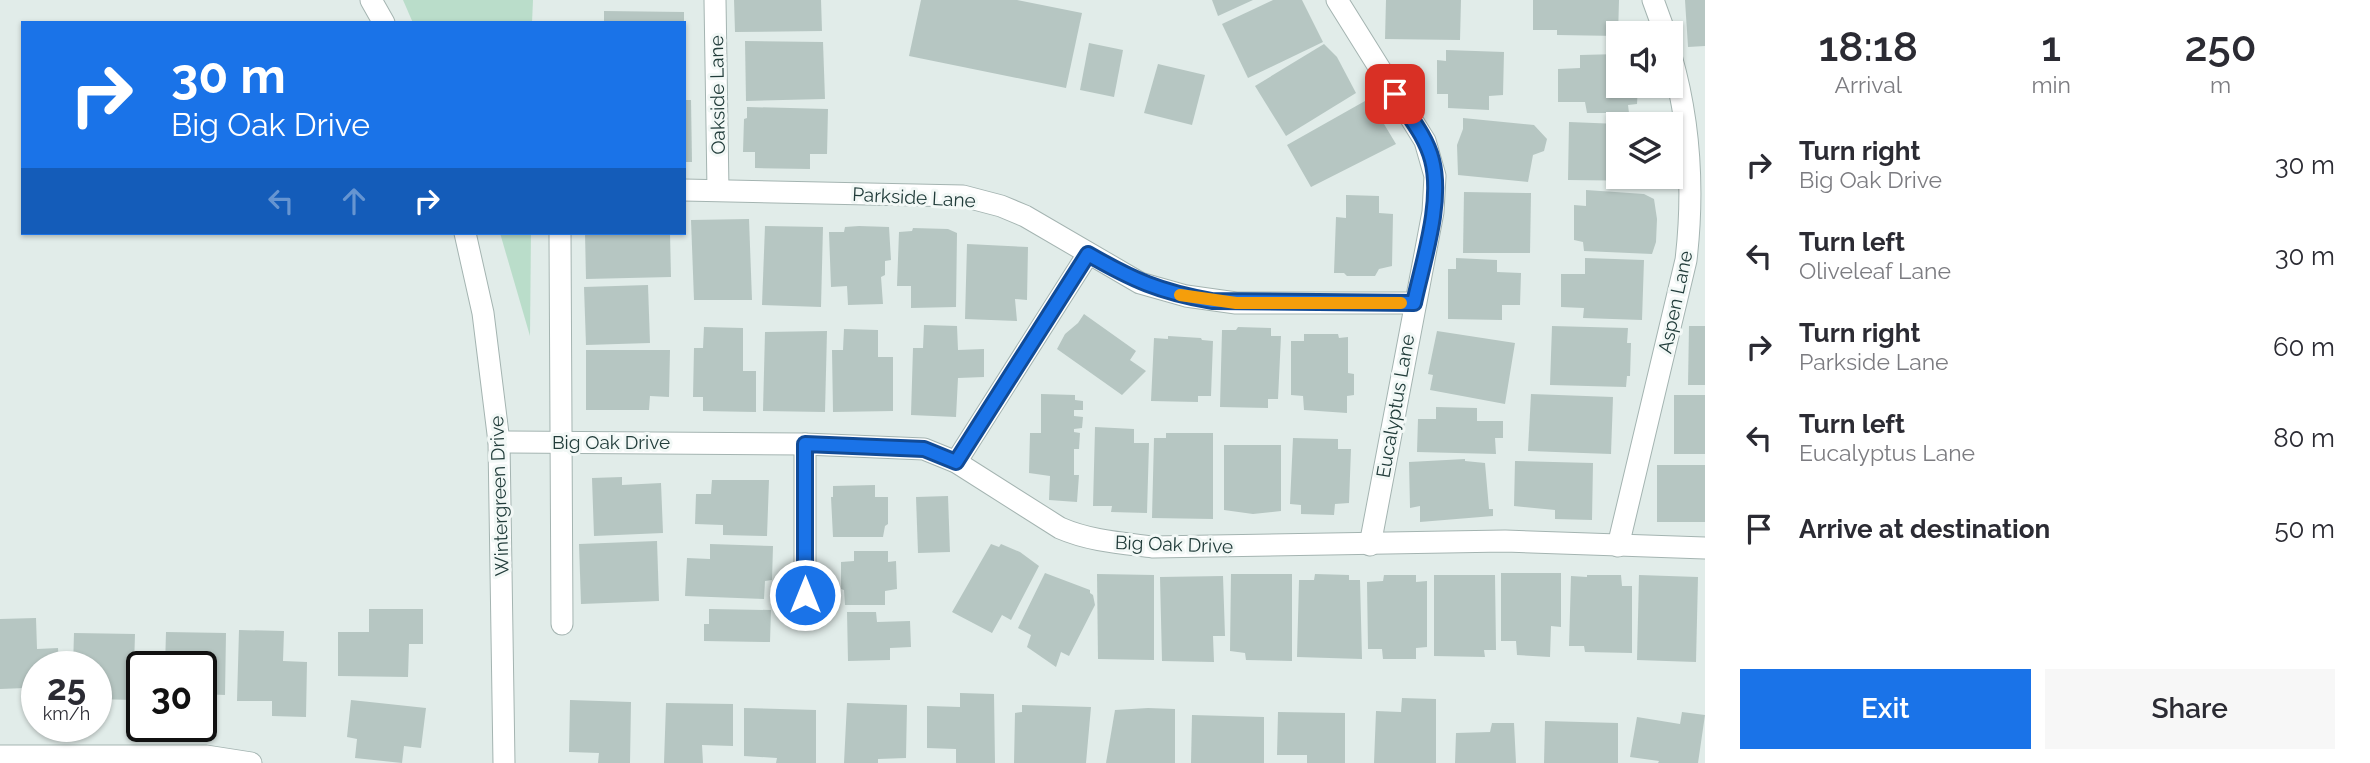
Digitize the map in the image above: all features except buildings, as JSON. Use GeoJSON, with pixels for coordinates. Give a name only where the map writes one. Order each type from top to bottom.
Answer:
{"type":"FeatureCollection","features":[{"type":"Feature","properties":{"kind":"street"},"geometry":{"type":"LineString","coordinates":[[372,0],[382,21]]}},
{"type":"Feature","properties":{"kind":"street","name":"Oakside Lane"},"geometry":{"type":"LineString","coordinates":[[715,0],[718,190]]}},
{"type":"Feature","properties":{"kind":"street","name":"Eucalyptus Lane"},"geometry":{"type":"LineString","coordinates":[[1337,0],[1425,141],[1435,176],[1433,212],[1370,545]]}},
{"type":"Feature","properties":{"kind":"street"},"geometry":{"type":"LineString","coordinates":[[1653,0],[1661,21]]}},
{"type":"Feature","properties":{"kind":"street","name":"Aspen Lane"},"geometry":{"type":"LineString","coordinates":[[1618,546],[1686,260],[1691,198],[1688,144],[1679,98]]}},
{"type":"Feature","properties":{"kind":"street","name":"Parkside Lane"},"geometry":{"type":"LineString","coordinates":[[686,190],[963,196],[1002,206],[1025,216],[1140,283],[1186,296],[1212,301],[1414,303]]}},
{"type":"Feature","properties":{"kind":"street","name":"Wintergreen Drive"},"geometry":{"type":"LineString","coordinates":[[465,235],[483,313],[499,442],[504,763]]}},
{"type":"Feature","properties":{"kind":"street"},"geometry":{"type":"LineString","coordinates":[[561,235],[562,624]]}},
{"type":"Feature","properties":{"kind":"street"},"geometry":{"type":"LineString","coordinates":[[956,462],[1088,254]]}},
{"type":"Feature","properties":{"kind":"street","name":"Big Oak Drive"},"geometry":{"type":"LineString","coordinates":[[499,442],[805,444],[924,449],[956,462],[1060,528],[1078,536],[1102,541],[1180,548],[1505,541],[1705,548]]}},
{"type":"Feature","properties":{"kind":"street"},"geometry":{"type":"LineString","coordinates":[[805,444],[805,595]]}},
{"type":"Feature","properties":{"kind":"street"},"geometry":{"type":"LineString","coordinates":[[0,755],[166,759],[206,756],[251,763]]}},
{"type":"Feature","properties":{"kind":"green space"},"geometry":{"type":"Polygon","coordinates":[[[403,0],[533,0],[532,21],[412,21],[403,0]]]}},
{"type":"Feature","properties":{"kind":"green space"},"geometry":{"type":"Polygon","coordinates":[[[501,235],[531,235],[530,336],[501,235]]]}},
{"type":"Feature","properties":{"kind":"slow traffic"},"geometry":{"type":"LineString","coordinates":[[1180,295],[1236,303],[1401,303]]}},
{"type":"Feature","properties":{"kind":"route"},"geometry":{"type":"LineString","coordinates":[[805,595],[805,444],[924,449],[956,462],[1088,254],[1140,283],[1212,301],[1414,303],[1433,212],[1435,176],[1425,141],[1395,94]]}}]}
